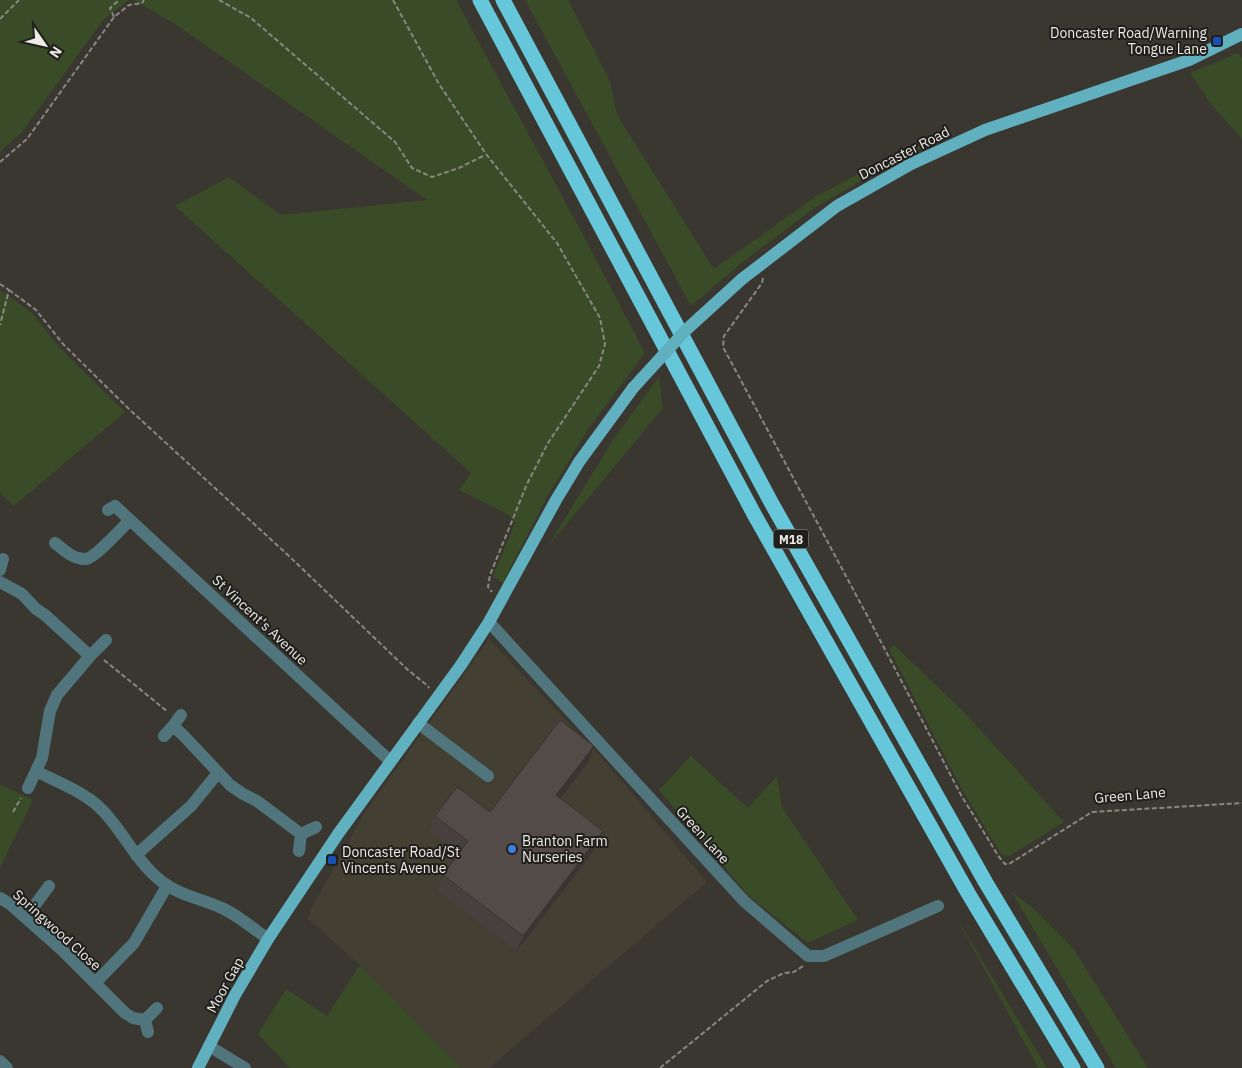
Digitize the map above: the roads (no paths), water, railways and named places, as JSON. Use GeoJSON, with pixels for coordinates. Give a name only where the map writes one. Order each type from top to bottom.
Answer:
{"type":"FeatureCollection","features":[{"type":"Feature","properties":{"kind":"highway","name":"M18"},"geometry":{"type":"LineString","coordinates":[[480,0],[754,514],[968,893],[1073,1068]]}},
{"type":"Feature","properties":{"kind":"highway","name":"M18"},"geometry":{"type":"LineString","coordinates":[[503,0],[772,504],[986,883],[1097,1068]]}},
{"type":"Feature","properties":{"kind":"main road","name":"Doncaster Road"},"geometry":{"type":"LineString","coordinates":[[489,622],[579,462],[633,388],[686,330],[742,279],[837,206],[911,164],[985,130],[1189,60],[1242,34]]}},
{"type":"Feature","properties":{"kind":"main road","name":"Moor Gap"},"geometry":{"type":"LineString","coordinates":[[198,1068],[235,995],[268,939],[338,834],[489,622]]}},
{"type":"Feature","properties":{"kind":"street","name":"St Vincent's Avenue"},"geometry":{"type":"LineString","coordinates":[[114,505],[390,761]]}},
{"type":"Feature","properties":{"kind":"street"},"geometry":{"type":"LineString","coordinates":[[55,543],[67,553],[77,558],[85,559],[98,552],[130,520]]}},
{"type":"Feature","properties":{"kind":"street"},"geometry":{"type":"LineString","coordinates":[[0,582],[22,594],[36,609],[92,654]]}},
{"type":"Feature","properties":{"kind":"street","name":"Green Lane"},"geometry":{"type":"LineString","coordinates":[[489,622],[744,901],[808,956],[824,956],[938,906]]}},
{"type":"Feature","properties":{"kind":"street"},"geometry":{"type":"LineString","coordinates":[[28,788],[42,758],[50,711],[57,694],[106,640]]}},
{"type":"Feature","properties":{"kind":"street"},"geometry":{"type":"LineString","coordinates":[[164,736],[177,721],[184,735],[218,773],[236,789],[257,801],[301,834]]}},
{"type":"Feature","properties":{"kind":"street"},"geometry":{"type":"LineString","coordinates":[[418,723],[488,776]]}},
{"type":"Feature","properties":{"kind":"street"},"geometry":{"type":"LineString","coordinates":[[36,771],[98,806],[136,855],[167,886],[232,914],[268,939]]}},
{"type":"Feature","properties":{"kind":"street"},"geometry":{"type":"LineString","coordinates":[[136,855],[191,806],[218,773]]}},
{"type":"Feature","properties":{"kind":"street"},"geometry":{"type":"LineString","coordinates":[[301,834],[316,828]]}},
{"type":"Feature","properties":{"kind":"street"},"geometry":{"type":"LineString","coordinates":[[299,851],[301,834]]}},
{"type":"Feature","properties":{"kind":"street"},"geometry":{"type":"LineString","coordinates":[[26,917],[49,886]]}},
{"type":"Feature","properties":{"kind":"street","name":"Springwood Close"},"geometry":{"type":"LineString","coordinates":[[94,983],[134,943],[167,886]]}},
{"type":"Feature","properties":{"kind":"street","name":"Springwood Close"},"geometry":{"type":"LineString","coordinates":[[0,898],[26,917],[125,1013],[146,1026],[157,1008]]}},
{"type":"Feature","properties":{"kind":"street"},"geometry":{"type":"LineString","coordinates":[[209,1046],[245,1068]]}},
{"type":"Feature","properties":{"kind":"street"},"geometry":{"type":"LineString","coordinates":[[0,1061],[8,1068]]}},
{"type":"Feature","properties":{"kind":"place","name":"Doncaster Road/Warning Tongue Lane"},"geometry":{"type":"Point","coordinates":[1217,41]}},
{"type":"Feature","properties":{"kind":"place","name":"Branton Farm Nurseries"},"geometry":{"type":"Point","coordinates":[512,849]}},
{"type":"Feature","properties":{"kind":"place","name":"Doncaster Road/St Vincents Avenue"},"geometry":{"type":"Point","coordinates":[332,860]}}]}
